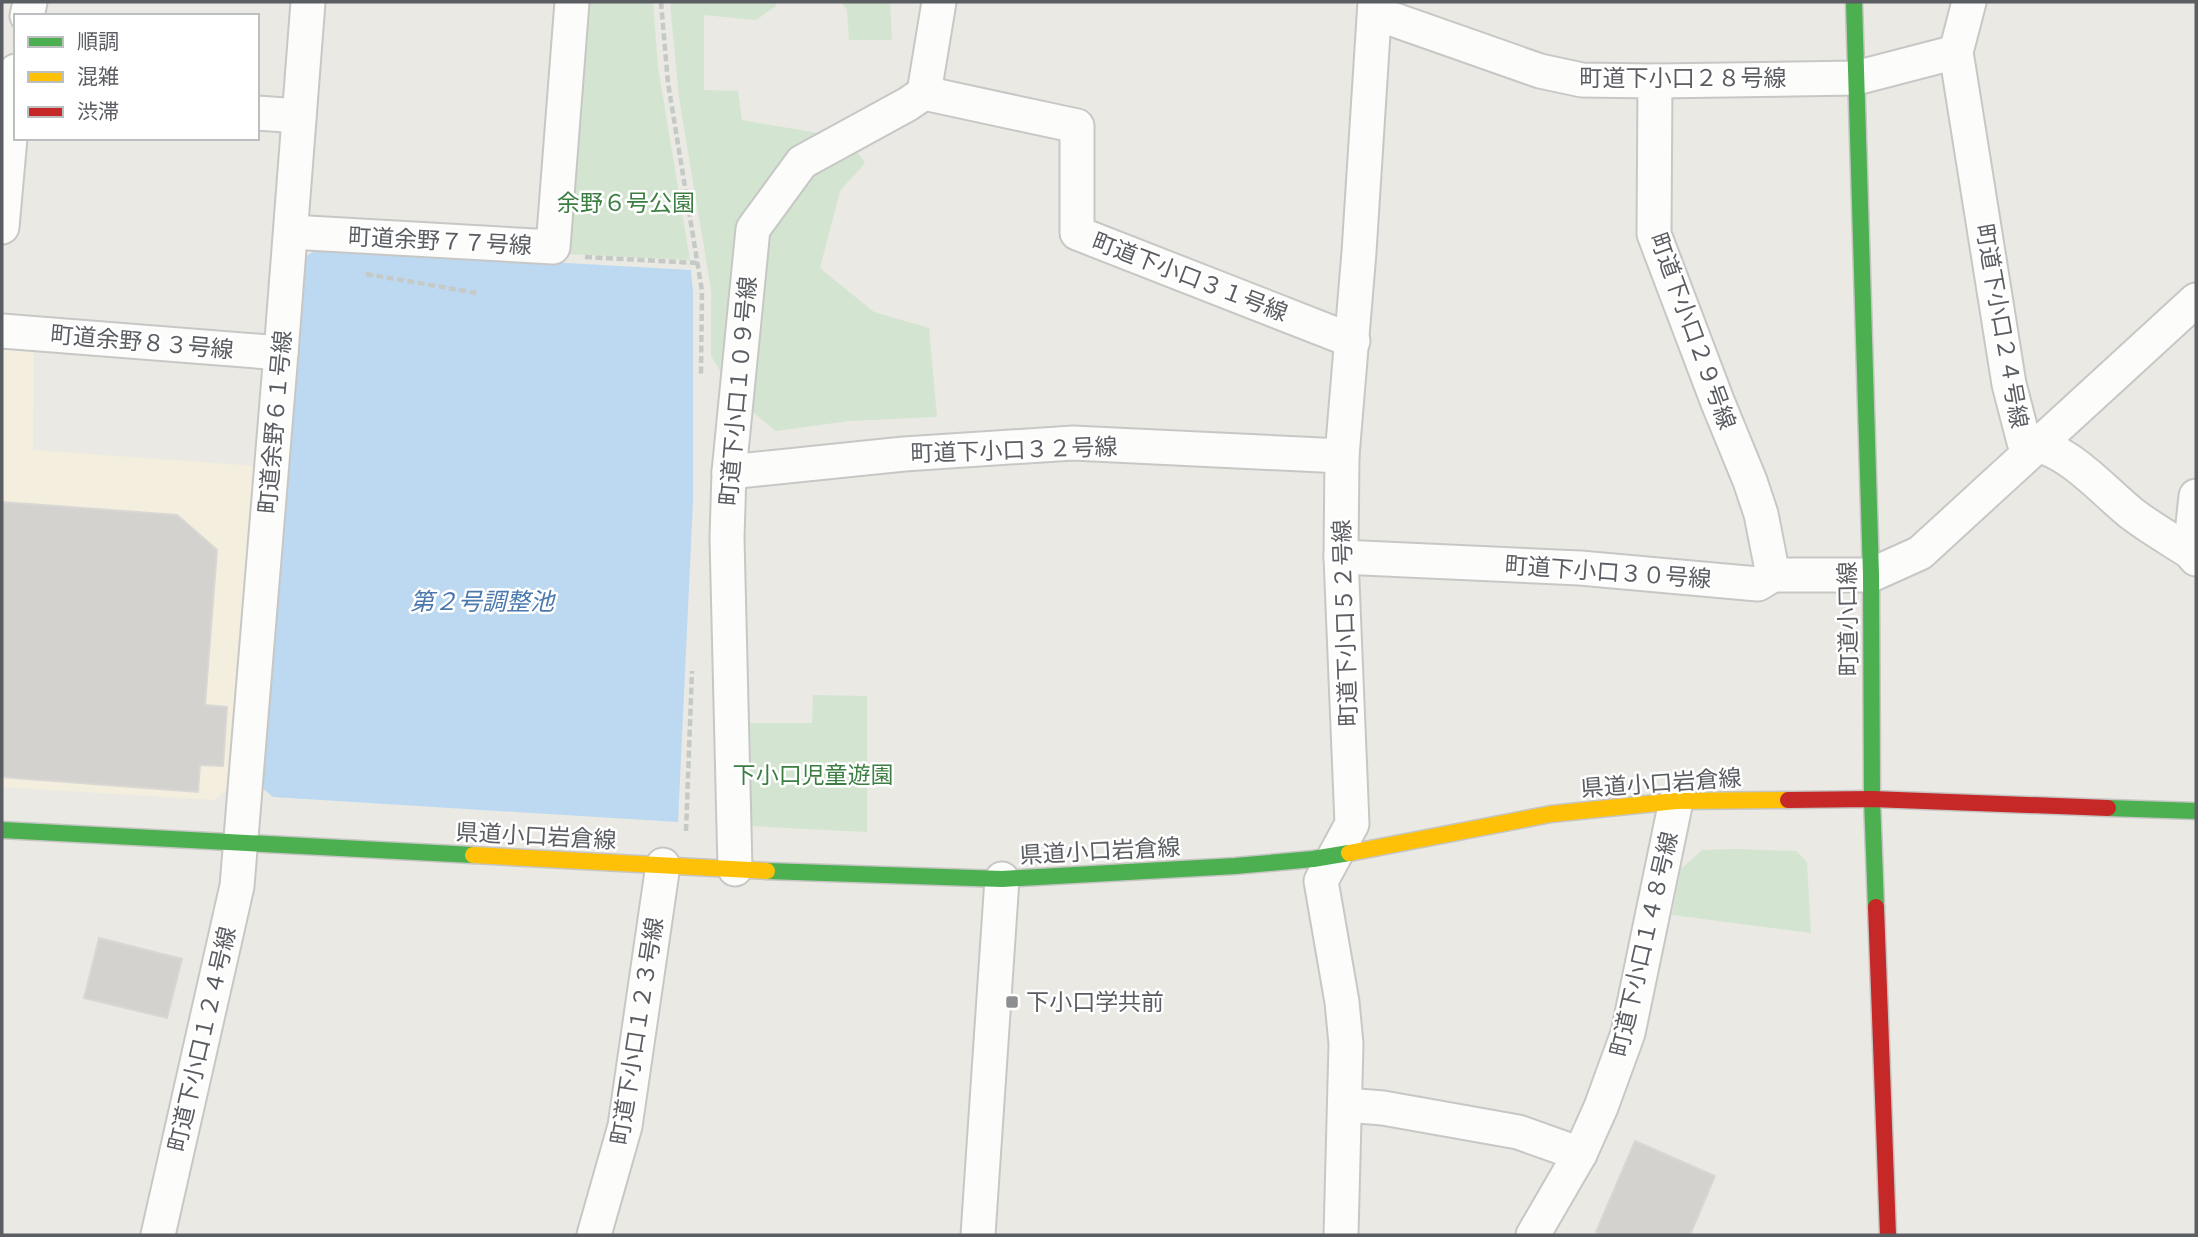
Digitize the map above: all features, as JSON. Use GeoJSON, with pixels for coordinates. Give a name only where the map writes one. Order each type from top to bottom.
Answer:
{"type":"FeatureCollection","features":[{"type":"Feature","properties":{"kind":"main road","name":"町道小口線"},"geometry":{"type":"LineString","coordinates":[[1854,2],[1871,575],[1872,799],[1888,1235]]}},
{"type":"Feature","properties":{"kind":"main road","name":"県道小口岩倉線"},"geometry":{"type":"LineString","coordinates":[[2,830],[892,877],[1002,879],[1235,866],[1335,856],[1551,814],[1676,801],[1872,799],[2196,811]]}},
{"type":"Feature","properties":{"kind":"street","name":"町道余野６１号線"},"geometry":{"type":"LineString","coordinates":[[240,843],[308,2]]}},
{"type":"Feature","properties":{"kind":"street","name":"町道余野７７号線"},"geometry":{"type":"LineString","coordinates":[[291,232],[553,247],[572,2]]}},
{"type":"Feature","properties":{"kind":"street"},"geometry":{"type":"LineString","coordinates":[[924,93],[939,2]]}},
{"type":"Feature","properties":{"kind":"street","name":"町道下小口２４号線"},"geometry":{"type":"LineString","coordinates":[[1969,2],[1956,52],[2009,384],[2024,442],[2041,444],[2062,455],[2133,514],[2193,556]]}},
{"type":"Feature","properties":{"kind":"street","name":"町道下小口２８号線"},"geometry":{"type":"LineString","coordinates":[[1375,8],[1540,71],[1581,80],[1856,78],[1956,52]]}},
{"type":"Feature","properties":{"kind":"street","name":"町道下小口５２号線"},"geometry":{"type":"LineString","coordinates":[[1341,1235],[1346,1044],[1342,1002],[1321,881],[1352,824],[1341,557],[1342,456],[1353,341],[1375,8]]}},
{"type":"Feature","properties":{"kind":"street","name":"町道下小口２９号線"},"geometry":{"type":"LineString","coordinates":[[1655,81],[1654,234],[1750,481],[1773,575]]}},
{"type":"Feature","properties":{"kind":"street","name":"町道下小口３１号線"},"geometry":{"type":"LineString","coordinates":[[924,93],[1077,126],[1077,233],[1353,341]]}},
{"type":"Feature","properties":{"kind":"street","name":"町道下小口１０９号線"},"geometry":{"type":"LineString","coordinates":[[735,869],[727,538],[729,471],[753,229],[802,162],[924,93]]}},
{"type":"Feature","properties":{"kind":"street"},"geometry":{"type":"LineString","coordinates":[[2,227],[14,94]]}},
{"type":"Feature","properties":{"kind":"street"},"geometry":{"type":"LineString","coordinates":[[259,113],[299,116]]}},
{"type":"Feature","properties":{"kind":"street"},"geometry":{"type":"LineString","coordinates":[[1871,575],[1920,553],[2196,300]]}},
{"type":"Feature","properties":{"kind":"street","name":"町道余野８３号線"},"geometry":{"type":"LineString","coordinates":[[2,331],[281,353]]}},
{"type":"Feature","properties":{"kind":"street","name":"町道下小口３２号線"},"geometry":{"type":"LineString","coordinates":[[729,471],[904,454],[1073,443],[1342,456]]}},
{"type":"Feature","properties":{"kind":"street"},"geometry":{"type":"LineString","coordinates":[[2193,556],[2196,496]]}},
{"type":"Feature","properties":{"kind":"street","name":"町道下小口３０号線"},"geometry":{"type":"LineString","coordinates":[[1341,557],[1580,568],[1758,584],[1773,575],[1871,575]]}},
{"type":"Feature","properties":{"kind":"street","name":"町道下小口１４８号線"},"geometry":{"type":"LineString","coordinates":[[1533,1235],[1580,1154],[1601,1107],[1628,1033],[1676,801]]}},
{"type":"Feature","properties":{"kind":"street","name":"町道下小口１２４号線"},"geometry":{"type":"LineString","coordinates":[[158,1235],[237,886],[240,843]]}},
{"type":"Feature","properties":{"kind":"street","name":"町道下小口１２３号線"},"geometry":{"type":"LineString","coordinates":[[594,1235],[625,1126],[674,866]]}},
{"type":"Feature","properties":{"kind":"street"},"geometry":{"type":"LineString","coordinates":[[978,1235],[1002,879]]}},
{"type":"Feature","properties":{"kind":"street"},"geometry":{"type":"LineString","coordinates":[[1346,1105],[1383,1108],[1518,1132],[1580,1154]]}},
{"type":"Feature","properties":{"kind":"path"},"geometry":{"type":"LineString","coordinates":[[661,2],[668,83],[702,291],[701,388]]}},
{"type":"Feature","properties":{"kind":"path"},"geometry":{"type":"LineString","coordinates":[[553,247],[560,256],[699,263]]}},
{"type":"Feature","properties":{"kind":"path"},"geometry":{"type":"LineString","coordinates":[[364,274],[477,293]]}},
{"type":"Feature","properties":{"kind":"path"},"geometry":{"type":"LineString","coordinates":[[674,866],[693,663]]}},
{"type":"Feature","properties":{"kind":"shaded area"},"geometry":{"type":"Polygon","coordinates":[[[2,349],[34,352],[33,450],[256,466],[228,789],[214,800],[2,787],[2,349]]]}},
{"type":"Feature","properties":{"kind":"green space","name":"余野６号公園"},"geometry":{"type":"Polygon","coordinates":[[[589,2],[653,2],[658,67],[690,260],[568,254],[589,2]]]}},
{"type":"Feature","properties":{"kind":"green space"},"geometry":{"type":"Polygon","coordinates":[[[670,2],[776,2],[776,6],[756,20],[704,15],[704,90],[738,91],[742,120],[847,138],[865,163],[840,191],[820,268],[874,312],[929,328],[937,417],[849,421],[776,431],[738,400],[711,356],[711,289],[679,98],[670,2]]]}},
{"type":"Feature","properties":{"kind":"green space"},"geometry":{"type":"Polygon","coordinates":[[[841,2],[890,2],[892,40],[849,40],[847,10],[841,2]]]}},
{"type":"Feature","properties":{"kind":"green space","name":"下小口児童遊園"},"geometry":{"type":"Polygon","coordinates":[[[813,695],[867,696],[867,832],[748,826],[748,723],[812,723],[813,695]]]}},
{"type":"Feature","properties":{"kind":"green space"},"geometry":{"type":"Polygon","coordinates":[[[1702,850],[1796,851],[1807,862],[1811,933],[1672,915],[1681,869],[1702,850]]]}},
{"type":"Feature","properties":{"kind":"water","name":"第２号調整池"},"geometry":{"type":"Polygon","coordinates":[[[317,249],[691,270],[693,501],[678,822],[273,797],[259,785],[304,258],[317,249]]]}},
{"type":"Feature","properties":{"kind":"building"},"geometry":{"type":"Polygon","coordinates":[[[2,502],[177,515],[217,550],[205,705],[227,707],[223,766],[200,765],[198,792],[2,777],[2,502]]]}},
{"type":"Feature","properties":{"kind":"building"},"geometry":{"type":"Polygon","coordinates":[[[99,938],[182,959],[167,1018],[84,998],[99,938]]]}},
{"type":"Feature","properties":{"kind":"building"},"geometry":{"type":"Polygon","coordinates":[[[1635,1141],[1715,1176],[1690,1235],[1603,1235],[1596,1232],[1635,1141]]]}},
{"type":"Feature","properties":{"kind":"traffic: fast"},"geometry":{"type":"LineString","coordinates":[[1854,2],[1871,575],[1872,799],[1876,907]]}},
{"type":"Feature","properties":{"kind":"traffic: fast"},"geometry":{"type":"LineString","coordinates":[[2108,808],[2196,811]]}},
{"type":"Feature","properties":{"kind":"traffic: fast"},"geometry":{"type":"LineString","coordinates":[[2,830],[473,855]]}},
{"type":"Feature","properties":{"kind":"traffic: fast"},"geometry":{"type":"LineString","coordinates":[[767,871],[1002,879],[1235,866],[1349,853]]}},
{"type":"Feature","properties":{"kind":"traffic: slow"},"geometry":{"type":"LineString","coordinates":[[1349,853],[1551,814],[1676,801],[1788,800]]}},
{"type":"Feature","properties":{"kind":"traffic: slow"},"geometry":{"type":"LineString","coordinates":[[473,855],[767,871]]}},
{"type":"Feature","properties":{"kind":"traffic: jam"},"geometry":{"type":"LineString","coordinates":[[1788,800],[1872,799],[2108,808]]}},
{"type":"Feature","properties":{"kind":"traffic: jam"},"geometry":{"type":"LineString","coordinates":[[1876,907],[1888,1235]]}},
{"type":"Feature","properties":{"kind":"place","name":"下小口学共前"},"geometry":{"type":"Point","coordinates":[1012,1002]}}]}
